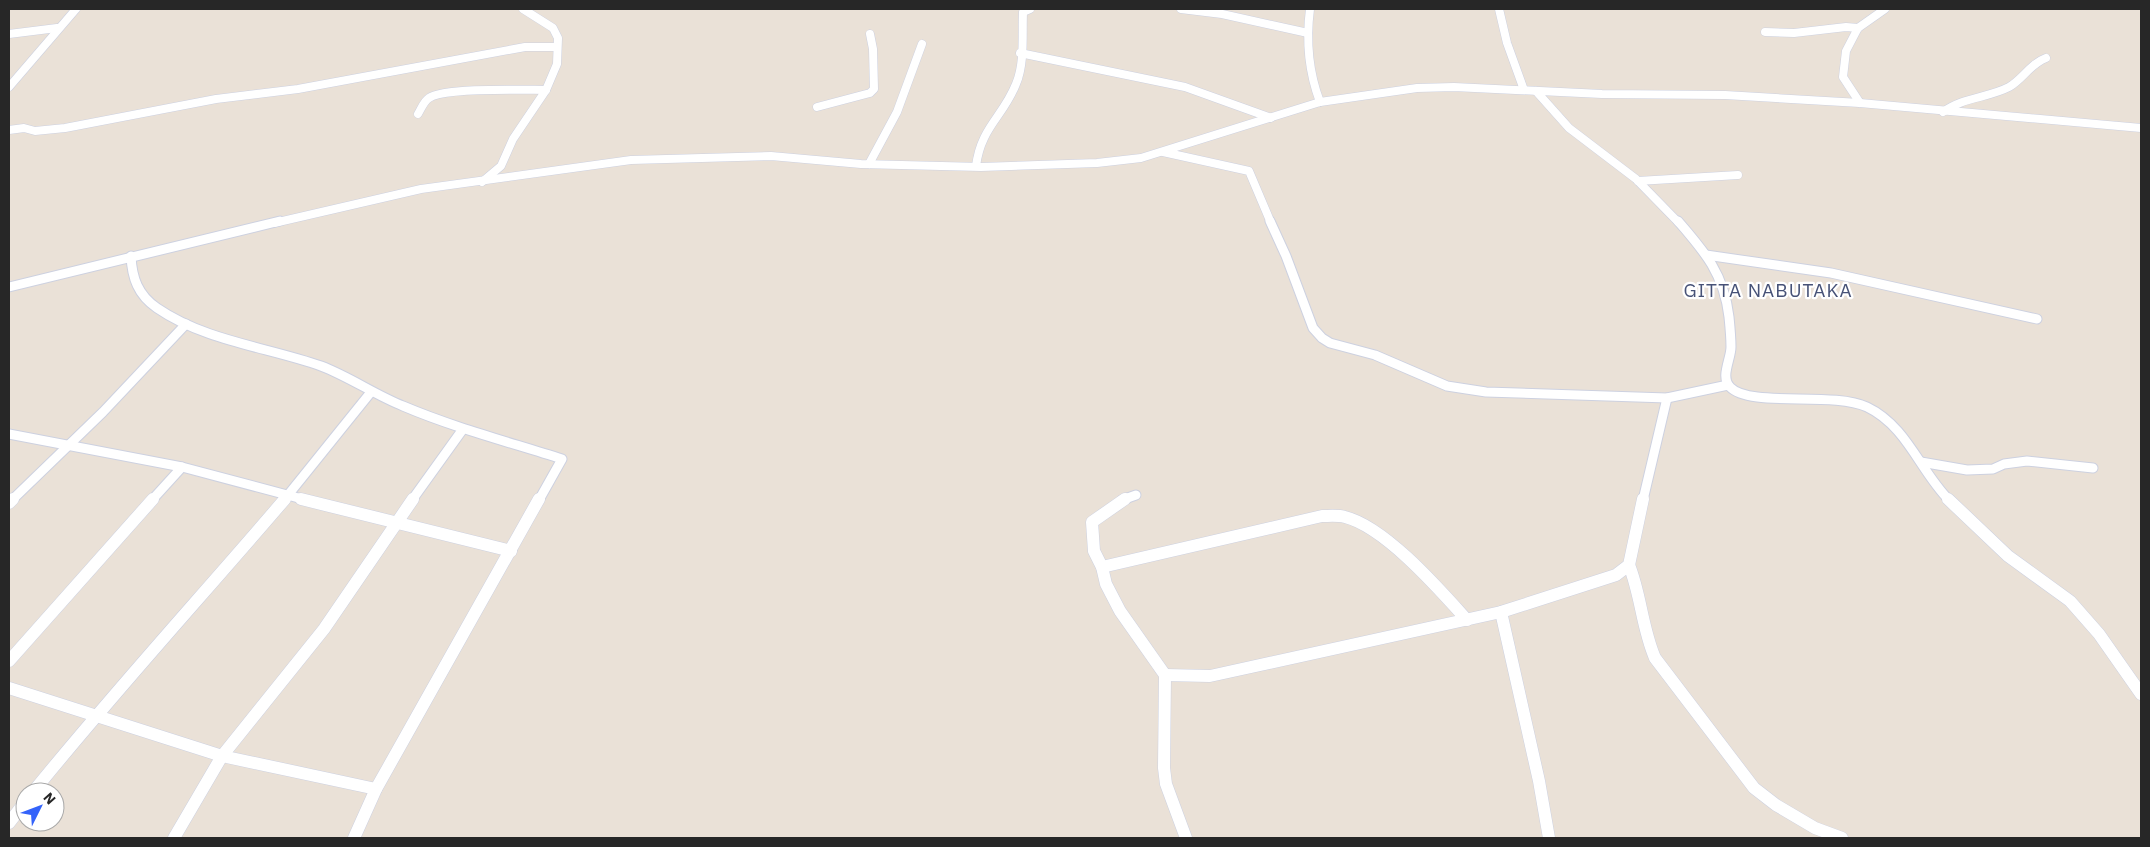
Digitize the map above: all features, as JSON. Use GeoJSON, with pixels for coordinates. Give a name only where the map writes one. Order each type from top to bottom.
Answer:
{"type":"FeatureCollection","features":[{"type":"Feature","properties":{"kind":"street"},"geometry":{"type":"LineString","coordinates":[[9,87],[57,28],[76,9]]}},
{"type":"Feature","properties":{"kind":"street"},"geometry":{"type":"LineString","coordinates":[[482,182],[501,166],[513,139],[546,90],[557,64],[556,47],[558,38],[553,28],[523,9]]}},
{"type":"Feature","properties":{"kind":"street"},"geometry":{"type":"LineString","coordinates":[[976,166],[977,150],[984,132],[1016,85],[1019,74],[1023,12],[1030,9]]}},
{"type":"Feature","properties":{"kind":"street"},"geometry":{"type":"LineString","coordinates":[[1181,9],[1222,14],[1308,33]]}},
{"type":"Feature","properties":{"kind":"street"},"geometry":{"type":"LineString","coordinates":[[1310,9],[1308,33],[1315,92],[1320,102]]}},
{"type":"Feature","properties":{"kind":"street"},"geometry":{"type":"LineString","coordinates":[[1499,9],[1507,43],[1524,90]]}},
{"type":"Feature","properties":{"kind":"street"},"geometry":{"type":"LineString","coordinates":[[1860,103],[1843,77],[1846,51],[1858,28],[1885,9]]}},
{"type":"Feature","properties":{"kind":"street"},"geometry":{"type":"LineString","coordinates":[[1765,32],[1794,33],[1846,27],[1858,28]]}},
{"type":"Feature","properties":{"kind":"street"},"geometry":{"type":"LineString","coordinates":[[9,34],[57,28]]}},
{"type":"Feature","properties":{"kind":"street"},"geometry":{"type":"LineString","coordinates":[[817,107],[860,97],[870,93],[874,88],[873,49],[870,34]]}},
{"type":"Feature","properties":{"kind":"street"},"geometry":{"type":"LineString","coordinates":[[9,130],[24,128],[35,132],[65,128],[216,99],[298,89],[494,54],[524,46],[542,44],[556,47]]}},
{"type":"Feature","properties":{"kind":"street"},"geometry":{"type":"LineString","coordinates":[[869,164],[876,147],[886,134],[914,70],[922,44]]}},
{"type":"Feature","properties":{"kind":"street"},"geometry":{"type":"LineString","coordinates":[[1020,53],[1185,87],[1271,118]]}},
{"type":"Feature","properties":{"kind":"street"},"geometry":{"type":"LineString","coordinates":[[1943,112],[1952,104],[1969,97],[2009,87],[2036,60],[2046,58]]}},
{"type":"Feature","properties":{"kind":"street"},"geometry":{"type":"LineString","coordinates":[[9,74],[19,74]]}},
{"type":"Feature","properties":{"kind":"street"},"geometry":{"type":"LineString","coordinates":[[9,287],[131,256],[421,189],[482,182],[546,170],[656,159],[772,156],[869,164],[976,166],[1097,163],[1141,158],[1320,102],[1417,88],[1454,87],[1536,91],[1725,95],[1860,103],[1943,112],[2141,128]]}},
{"type":"Feature","properties":{"kind":"street"},"geometry":{"type":"LineString","coordinates":[[418,114],[428,98],[438,94],[497,89],[546,90]]}},
{"type":"Feature","properties":{"kind":"street"},"geometry":{"type":"LineString","coordinates":[[1536,91],[1548,109],[1638,180],[1706,255],[1722,278],[1731,348],[1726,378],[1728,385],[1734,391],[1746,396],[1776,399],[1818,398],[1862,405],[1890,423],[1921,462],[1938,488],[2006,554],[2069,600],[2094,630],[2141,694]]}},
{"type":"Feature","properties":{"kind":"street"},"geometry":{"type":"LineString","coordinates":[[1162,152],[1249,171],[1254,187],[1286,256],[1313,328],[1322,338],[1330,343],[1375,355],[1455,389],[1486,392],[1667,398],[1728,385]]}},
{"type":"Feature","properties":{"kind":"street"},"geometry":{"type":"LineString","coordinates":[[1638,180],[1738,175]]}},
{"type":"Feature","properties":{"kind":"street"},"geometry":{"type":"LineString","coordinates":[[1706,255],[1796,266],[1927,293],[2037,319]]}},
{"type":"Feature","properties":{"kind":"street"},"geometry":{"type":"LineString","coordinates":[[131,256],[131,273],[135,286],[157,308],[186,324],[200,330],[285,354],[336,372],[371,392],[463,429],[562,460],[376,789],[354,838]]}},
{"type":"Feature","properties":{"kind":"street"},"geometry":{"type":"LineString","coordinates":[[9,503],[71,445],[124,391],[163,345],[186,324]]}},
{"type":"Feature","properties":{"kind":"street"},"geometry":{"type":"LineString","coordinates":[[41,782],[95,716],[186,615],[288,496],[371,392]]}},
{"type":"Feature","properties":{"kind":"street"},"geometry":{"type":"LineString","coordinates":[[1667,398],[1651,460],[1629,564],[1638,586],[1640,611],[1649,648],[1737,769],[1754,788],[1776,805],[1815,828],[1842,838]]}},
{"type":"Feature","properties":{"kind":"street"},"geometry":{"type":"LineString","coordinates":[[174,838],[222,756],[324,628],[446,450],[463,429]]}},
{"type":"Feature","properties":{"kind":"street"},"geometry":{"type":"LineString","coordinates":[[9,434],[182,467],[288,496],[511,550]]}},
{"type":"Feature","properties":{"kind":"street"},"geometry":{"type":"LineString","coordinates":[[1921,462],[1967,470],[1992,469],[2011,462],[2027,461],[2093,468]]}},
{"type":"Feature","properties":{"kind":"street"},"geometry":{"type":"LineString","coordinates":[[9,661],[182,467]]}},
{"type":"Feature","properties":{"kind":"street"},"geometry":{"type":"LineString","coordinates":[[1136,495],[1122,500],[1092,522],[1094,551],[1102,567],[1106,584],[1120,611],[1166,675],[1164,768],[1168,790],[1186,838]]}},
{"type":"Feature","properties":{"kind":"street"},"geometry":{"type":"LineString","coordinates":[[1102,567],[1322,516],[1346,517],[1370,529],[1406,558],[1467,620]]}},
{"type":"Feature","properties":{"kind":"street"},"geometry":{"type":"LineString","coordinates":[[1166,675],[1210,676],[1501,612],[1616,575],[1629,564]]}},
{"type":"Feature","properties":{"kind":"street"},"geometry":{"type":"LineString","coordinates":[[1501,612],[1514,680],[1535,762],[1549,838]]}},
{"type":"Feature","properties":{"kind":"street"},"geometry":{"type":"LineString","coordinates":[[9,688],[222,756],[376,789]]}},
{"type":"Feature","properties":{"kind":"district","name":"GITTA NABUTAKA"},"geometry":{"type":"Point","coordinates":[1768,290]}}]}
